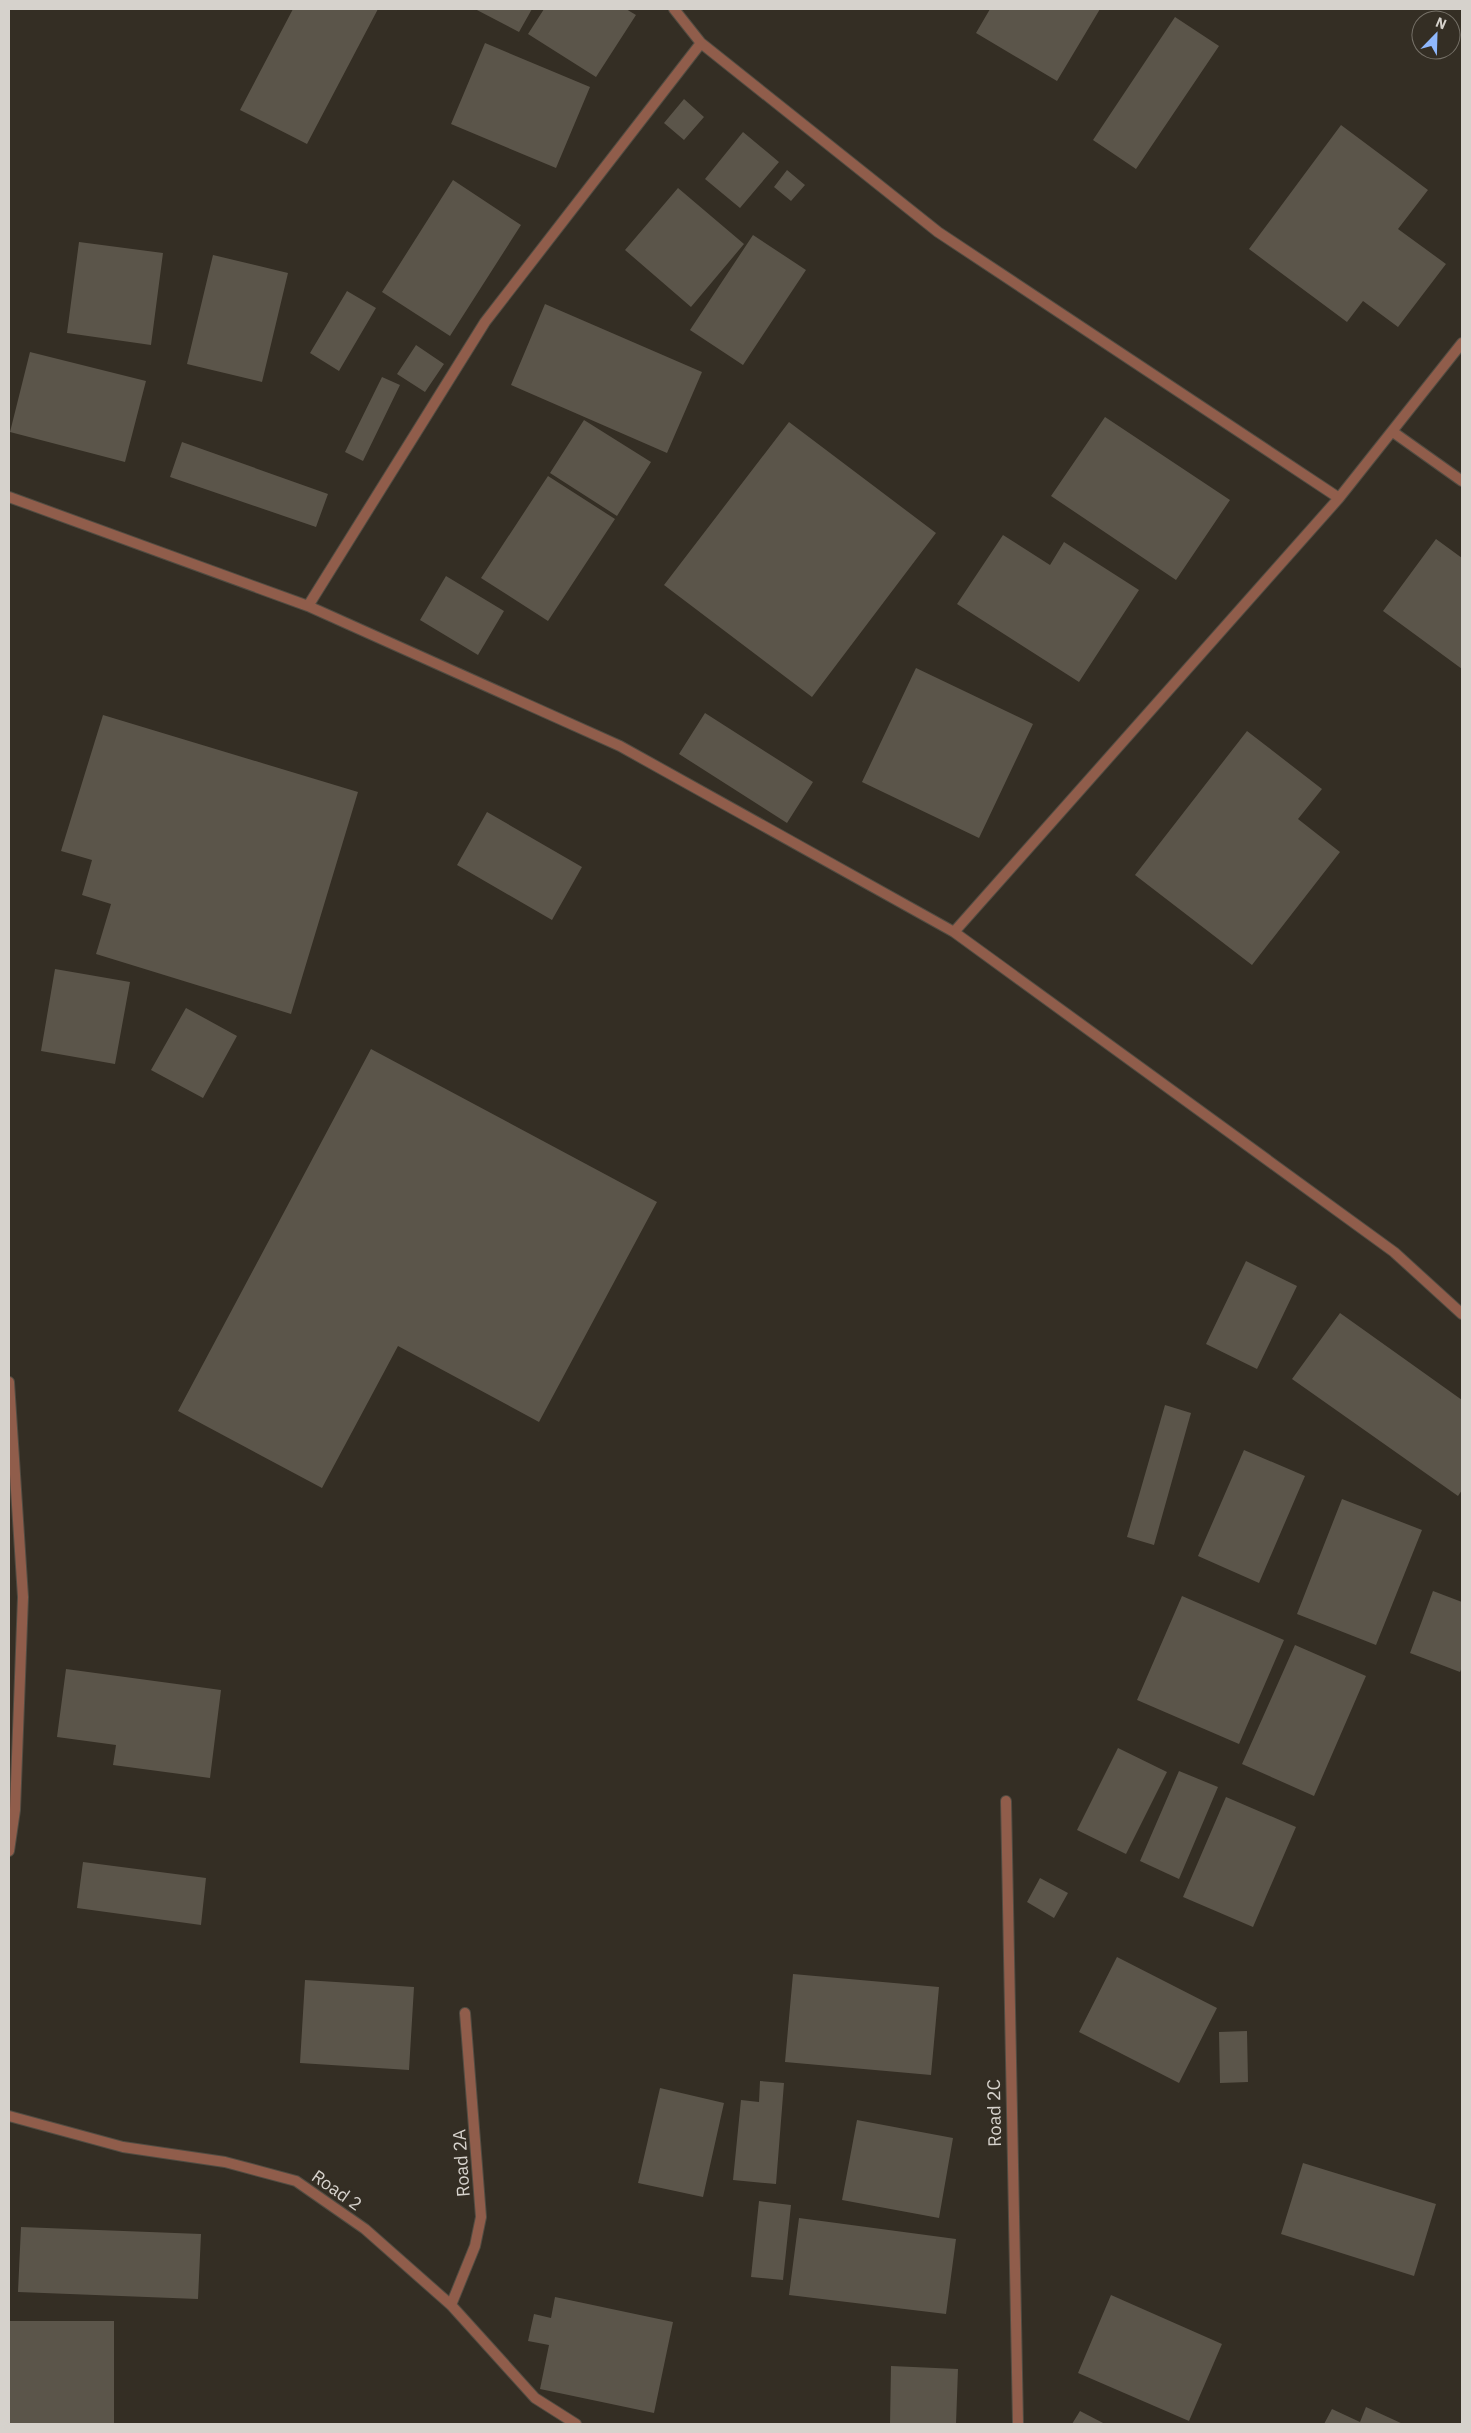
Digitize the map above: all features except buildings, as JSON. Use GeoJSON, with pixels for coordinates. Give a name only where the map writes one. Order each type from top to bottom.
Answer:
{"type":"FeatureCollection","features":[{"type":"Feature","properties":{"kind":"street"},"geometry":{"type":"LineString","coordinates":[[674,9],[701,43],[938,232],[1339,498]]}},
{"type":"Feature","properties":{"kind":"street"},"geometry":{"type":"LineString","coordinates":[[308,606],[486,322],[701,43]]}},
{"type":"Feature","properties":{"kind":"street"},"geometry":{"type":"LineString","coordinates":[[954,932],[1339,498],[1462,343]]}},
{"type":"Feature","properties":{"kind":"street"},"geometry":{"type":"LineString","coordinates":[[1393,432],[1462,481]]}},
{"type":"Feature","properties":{"kind":"street"},"geometry":{"type":"LineString","coordinates":[[9,497],[308,606],[620,746],[954,932],[1394,1252],[1462,1314]]}},
{"type":"Feature","properties":{"kind":"street"},"geometry":{"type":"LineString","coordinates":[[9,1382],[23,1598],[14,1810],[9,1852]]}},
{"type":"Feature","properties":{"kind":"street","name":"Road 2C"},"geometry":{"type":"LineString","coordinates":[[1006,1801],[1018,2424]]}},
{"type":"Feature","properties":{"kind":"street","name":"Road 2A"},"geometry":{"type":"LineString","coordinates":[[451,2305],[476,2246],[481,2216],[465,2013]]}},
{"type":"Feature","properties":{"kind":"street","name":"Road 2"},"geometry":{"type":"LineString","coordinates":[[9,2116],[123,2147],[225,2162],[296,2181],[365,2229],[451,2305],[536,2398],[576,2424]]}}]}
